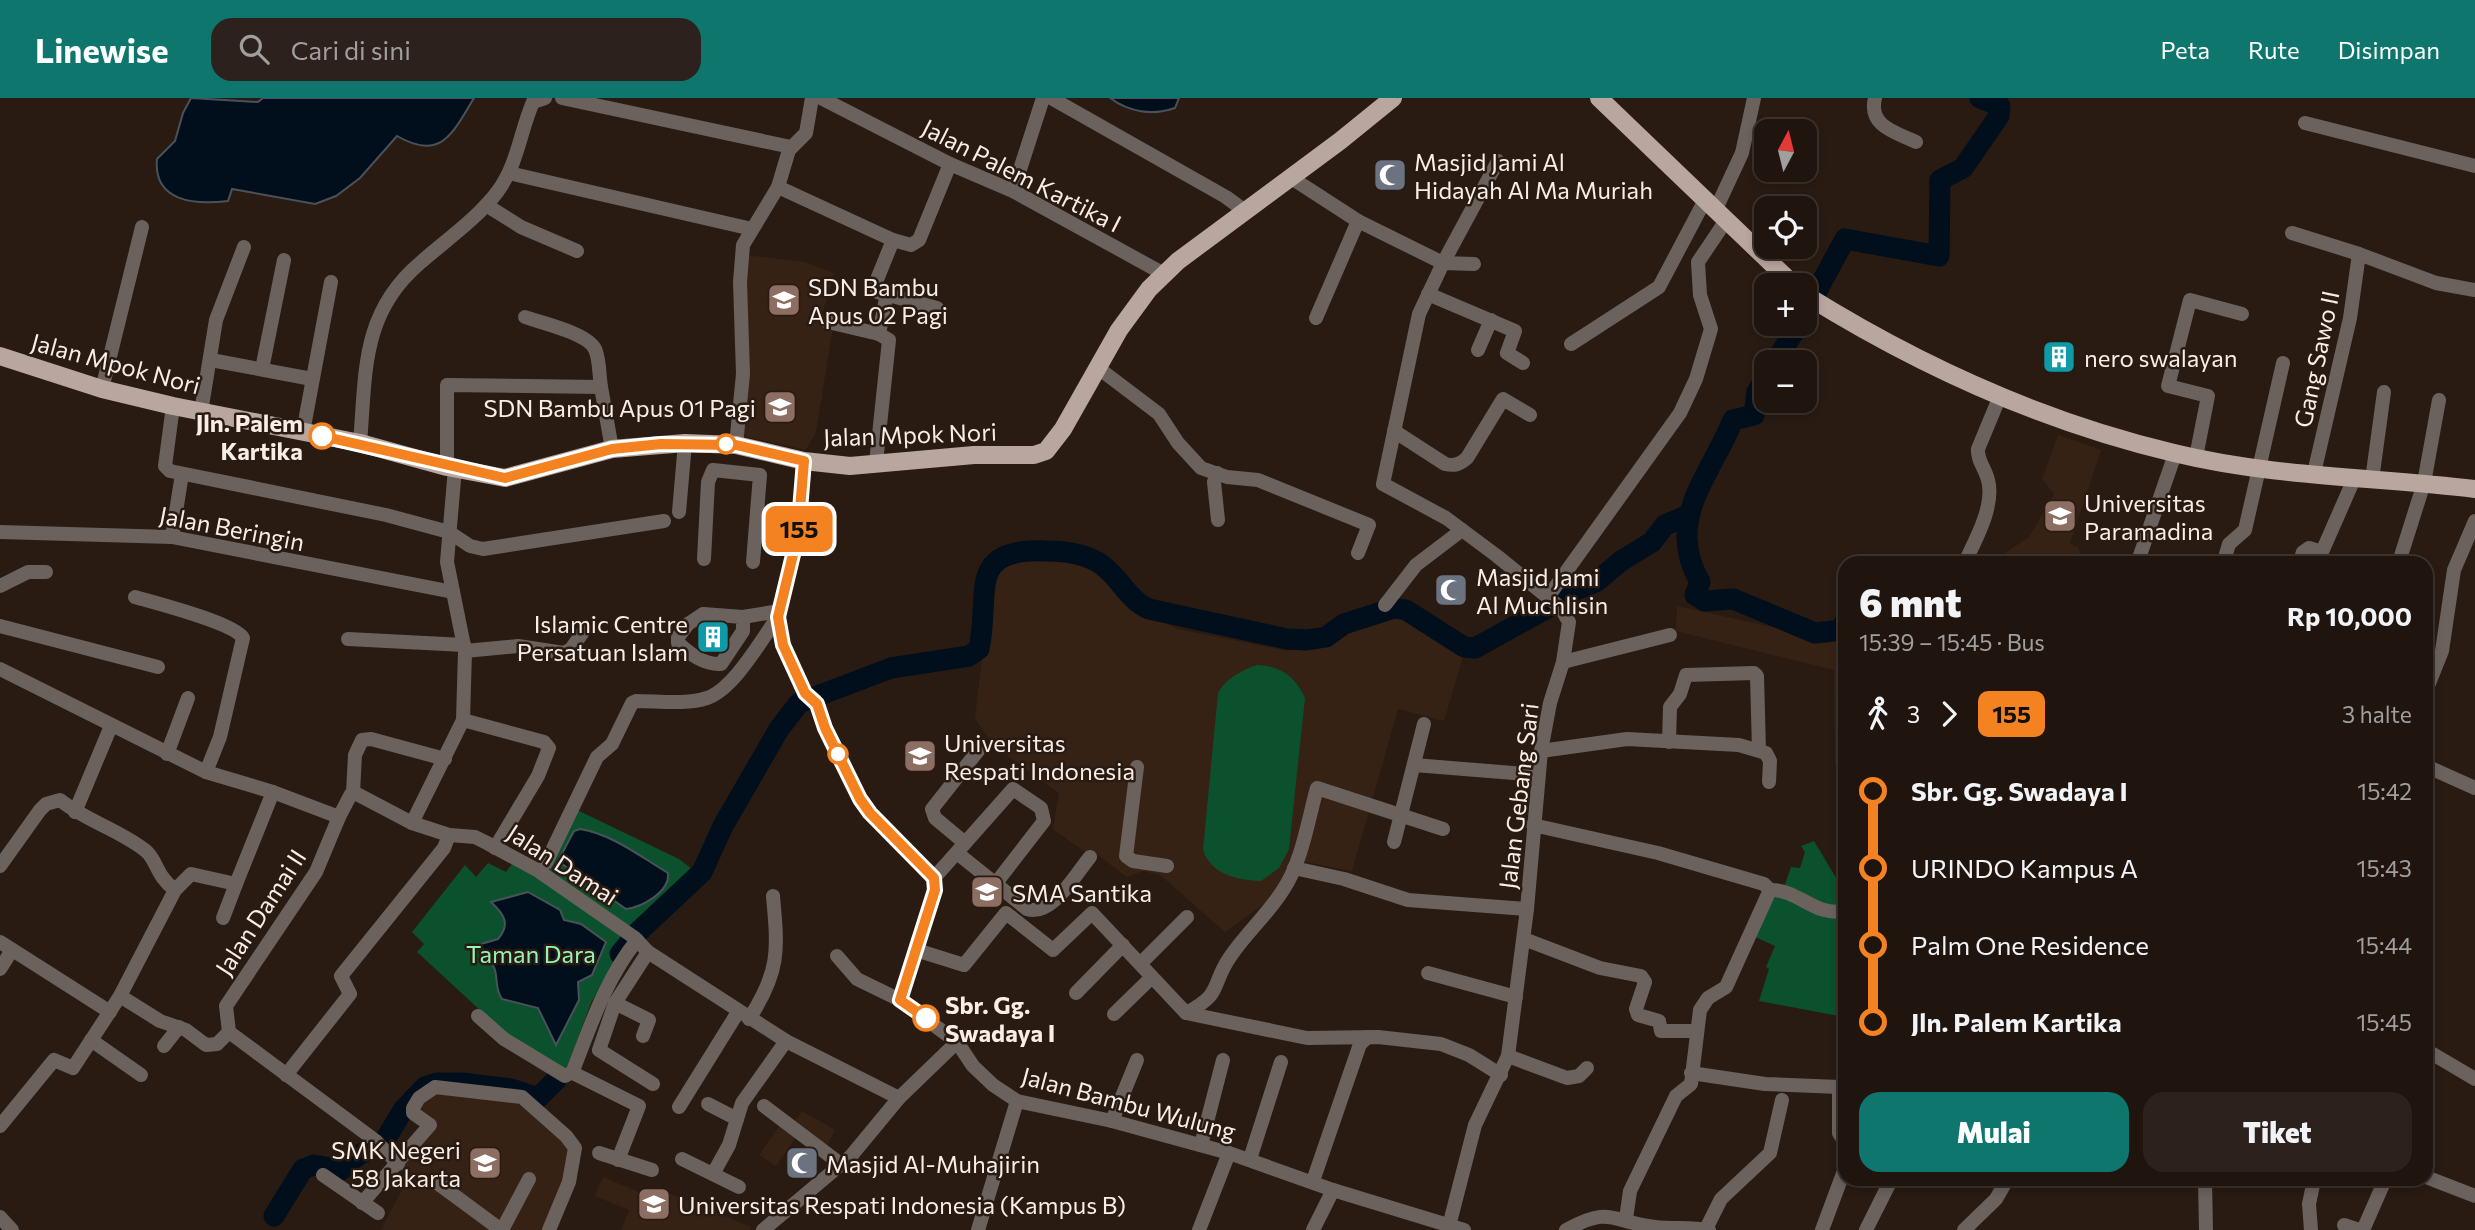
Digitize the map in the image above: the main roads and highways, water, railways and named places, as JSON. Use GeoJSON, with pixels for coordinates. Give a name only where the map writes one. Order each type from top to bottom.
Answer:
{"type":"FeatureCollection","features":[{"type":"Feature","properties":{"kind":"main road","name":"Jalan Mpok Nori"},"geometry":{"type":"LineString","coordinates":[[0,356],[102,389],[201,412],[360,443],[505,478],[517,477],[612,449],[684,443],[729,444],[804,461],[850,466],[974,455],[1034,455],[1046,451],[1063,429],[1138,301],[1164,274],[1393,98]]}},
{"type":"Feature","properties":{"kind":"main road"},"geometry":{"type":"LineString","coordinates":[[1607,100],[1715,211],[1781,273]]}},
{"type":"Feature","properties":{"kind":"main road"},"geometry":{"type":"LineString","coordinates":[[1817,302],[1910,356],[2000,396],[2090,431],[2175,454],[2257,467],[2475,489]]}},
{"type":"Feature","properties":{"kind":"water"},"geometry":{"type":"Polygon","coordinates":[[[191,98],[258,102],[263,98],[474,98],[444,140],[425,146],[397,136],[360,178],[336,196],[315,204],[232,189],[228,201],[215,202],[190,201],[169,192],[158,173],[157,159],[175,141],[183,113],[191,98]]]}},
{"type":"Feature","properties":{"kind":"water"},"geometry":{"type":"Polygon","coordinates":[[[1110,98],[1179,98],[1175,108],[1149,112],[1125,107],[1110,98]]]}},
{"type":"Feature","properties":{"kind":"water"},"geometry":{"type":"Polygon","coordinates":[[[580,829],[615,841],[668,873],[665,886],[647,902],[626,909],[558,861],[574,831],[580,829]]]}},
{"type":"Feature","properties":{"kind":"water"},"geometry":{"type":"Polygon","coordinates":[[[528,892],[560,910],[564,920],[581,924],[606,942],[592,975],[578,982],[579,1000],[556,1045],[538,1008],[502,999],[495,970],[481,944],[498,939],[504,929],[504,919],[491,902],[528,892]]]}},
{"type":"Feature","properties":{"kind":"waterway"},"geometry":{"type":"LineString","coordinates":[[1817,291],[1845,239],[1939,256],[1940,180],[1963,168],[1999,116],[2000,106],[1980,98]]}},
{"type":"Feature","properties":{"kind":"waterway"},"geometry":{"type":"LineString","coordinates":[[1783,350],[1791,336]]}},
{"type":"Feature","properties":{"kind":"waterway"},"geometry":{"type":"LineString","coordinates":[[1754,413],[1733,420],[1695,498],[1687,538],[1690,559],[1700,582],[1695,595],[1705,601],[1733,599],[1815,633],[1838,630]]}},
{"type":"Feature","properties":{"kind":"waterway"},"geometry":{"type":"LineString","coordinates":[[1557,602],[1563,595],[1596,582],[1621,561],[1652,542],[1665,525],[1686,516]]}},
{"type":"Feature","properties":{"kind":"waterway"},"geometry":{"type":"LineString","coordinates":[[620,954],[637,933],[702,872],[723,826],[779,729],[799,703],[891,668],[969,656],[979,649],[987,578],[992,566],[1003,557],[1020,552],[1046,551],[1083,556],[1102,565],[1135,600],[1149,609],[1287,639],[1326,637],[1344,624],[1394,608],[1406,610],[1464,647],[1475,648],[1553,605]]}},
{"type":"Feature","properties":{"kind":"waterway"},"geometry":{"type":"LineString","coordinates":[[274,1216],[303,1169],[314,1165],[341,1170],[357,1156],[384,1142],[403,1110],[425,1087],[437,1083],[462,1083],[511,1089],[538,1098],[557,1079]]}},
{"type":"Feature","properties":{"kind":"place","name":"Masjid Jami Al Hidayah Al Ma Muriah"},"geometry":{"type":"Point","coordinates":[1390,175]}},
{"type":"Feature","properties":{"kind":"place","name":"SDN Bambu Apus 02 Pagi"},"geometry":{"type":"Point","coordinates":[784,300]}},
{"type":"Feature","properties":{"kind":"place","name":"nero swalayan"},"geometry":{"type":"Point","coordinates":[2059,357]}},
{"type":"Feature","properties":{"kind":"place","name":"SDN Bambu Apus 01 Pagi"},"geometry":{"type":"Point","coordinates":[780,407]}},
{"type":"Feature","properties":{"kind":"place","name":"Jln. Palem Kartika"},"geometry":{"type":"Point","coordinates":[322,436]}},
{"type":"Feature","properties":{"kind":"place","name":"Universitas Paramadina"},"geometry":{"type":"Point","coordinates":[2060,516]}},
{"type":"Feature","properties":{"kind":"place","name":"Masjid Jami Al Muchlisin"},"geometry":{"type":"Point","coordinates":[1451,590]}},
{"type":"Feature","properties":{"kind":"place","name":"Islamic Centre Persatuan Islam"},"geometry":{"type":"Point","coordinates":[713,637]}},
{"type":"Feature","properties":{"kind":"place","name":"Universitas Respati Indonesia"},"geometry":{"type":"Point","coordinates":[920,756]}},
{"type":"Feature","properties":{"kind":"place","name":"SMA Santika"},"geometry":{"type":"Point","coordinates":[987,892]}},
{"type":"Feature","properties":{"kind":"place","name":"Sbr. Gg. Swadaya I"},"geometry":{"type":"Point","coordinates":[926,1018]}},
{"type":"Feature","properties":{"kind":"place","name":"SMK Negeri 58 Jakarta"},"geometry":{"type":"Point","coordinates":[485,1163]}},
{"type":"Feature","properties":{"kind":"place","name":"Masjid Al-Muhajirin"},"geometry":{"type":"Point","coordinates":[802,1163]}},
{"type":"Feature","properties":{"kind":"place","name":"Universitas Respati Indonesia (Kampus B)"},"geometry":{"type":"Point","coordinates":[654,1204]}},
{"type":"Feature","properties":{"kind":"park label","name":"Taman Dara"},"geometry":{"type":"Point","coordinates":[531,953]}}]}
